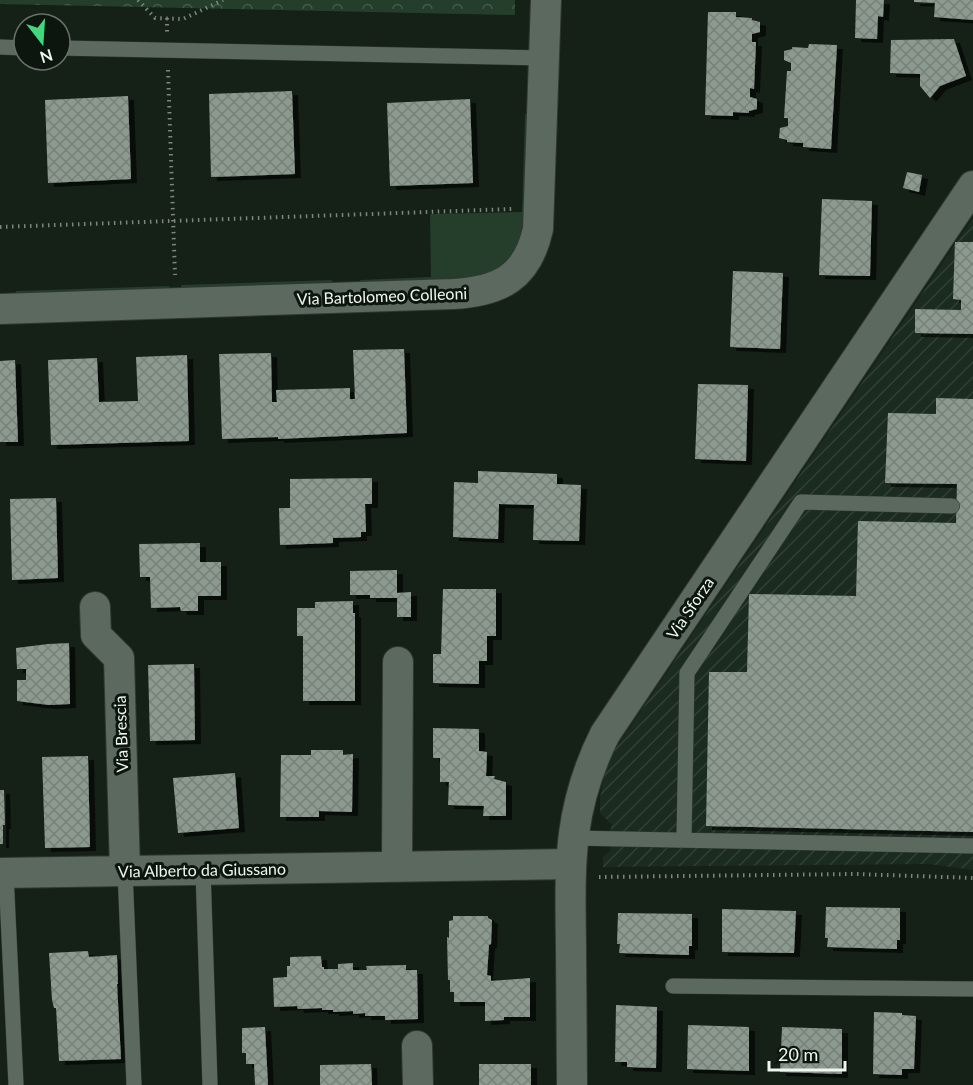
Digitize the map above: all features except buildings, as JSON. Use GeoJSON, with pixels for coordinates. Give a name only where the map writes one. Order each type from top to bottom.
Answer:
{"type":"FeatureCollection","features":[{"type":"Feature","properties":{"kind":"street","name":"Via Bartolomeo Colleoni"},"geometry":{"type":"LineString","coordinates":[[0,309],[464,294],[493,288],[508,280],[515,275],[527,256],[538,229],[546,0]]}},
{"type":"Feature","properties":{"kind":"street","name":"Via Sforza"},"geometry":{"type":"LineString","coordinates":[[572,1085],[571,860],[582,788],[590,763],[604,734],[973,186]]}},
{"type":"Feature","properties":{"kind":"street","name":"Via Brescia"},"geometry":{"type":"LineString","coordinates":[[95,607],[96,635],[119,658],[125,871]]}},
{"type":"Feature","properties":{"kind":"street"},"geometry":{"type":"LineString","coordinates":[[397,866],[398,662]]}},
{"type":"Feature","properties":{"kind":"street","name":"Via Alberto da Giussano"},"geometry":{"type":"LineString","coordinates":[[3,873],[397,866],[571,860]]}},
{"type":"Feature","properties":{"kind":"street"},"geometry":{"type":"LineString","coordinates":[[417,1046],[418,1085]]}},
{"type":"Feature","properties":{"kind":"lane"},"geometry":{"type":"LineString","coordinates":[[72,48],[544,58]]}},
{"type":"Feature","properties":{"kind":"lane"},"geometry":{"type":"LineString","coordinates":[[684,839],[687,673],[801,502],[952,506]]}},
{"type":"Feature","properties":{"kind":"lane"},"geometry":{"type":"LineString","coordinates":[[571,860],[684,839],[973,846]]}},
{"type":"Feature","properties":{"kind":"lane"},"geometry":{"type":"LineString","coordinates":[[203,870],[210,1085]]}},
{"type":"Feature","properties":{"kind":"lane"},"geometry":{"type":"LineString","coordinates":[[125,871],[134,1085]]}},
{"type":"Feature","properties":{"kind":"lane","name":"Via Alberto da Giussano"},"geometry":{"type":"LineString","coordinates":[[3,873],[16,1085]]}},
{"type":"Feature","properties":{"kind":"lane"},"geometry":{"type":"LineString","coordinates":[[673,986],[973,988]]}},
{"type":"Feature","properties":{"kind":"path"},"geometry":{"type":"LineString","coordinates":[[138,0],[154,18],[183,19],[223,0]]}},
{"type":"Feature","properties":{"kind":"path"},"geometry":{"type":"LineString","coordinates":[[166,18],[176,303]]}},
{"type":"Feature","properties":{"kind":"path"},"geometry":{"type":"LineString","coordinates":[[0,227],[518,209]]}},
{"type":"Feature","properties":{"kind":"path"},"geometry":{"type":"LineString","coordinates":[[571,860],[973,878]]}},
{"type":"Feature","properties":{"kind":"shaded area"},"geometry":{"type":"Polygon","coordinates":[[[973,218],[973,870],[929,864],[603,867],[603,856],[610,851],[611,824],[600,813],[600,798],[604,774],[611,755],[973,218]]]}},
{"type":"Feature","properties":{"kind":"green space"},"geometry":{"type":"Polygon","coordinates":[[[0,0],[515,0],[515,15],[0,4],[0,0]]]}},
{"type":"Feature","properties":{"kind":"green space"},"geometry":{"type":"Polygon","coordinates":[[[525,114],[531,114],[528,210],[520,242],[503,268],[473,281],[361,285],[360,280],[431,277],[430,214],[522,212],[525,114]]]}},
{"type":"Feature","properties":{"kind":"green space"},"geometry":{"type":"Polygon","coordinates":[[[332,280],[333,286],[181,291],[181,285],[332,280]]]}},
{"type":"Feature","properties":{"kind":"green space"},"geometry":{"type":"Polygon","coordinates":[[[169,286],[170,291],[16,295],[16,291],[169,286]]]}}]}
